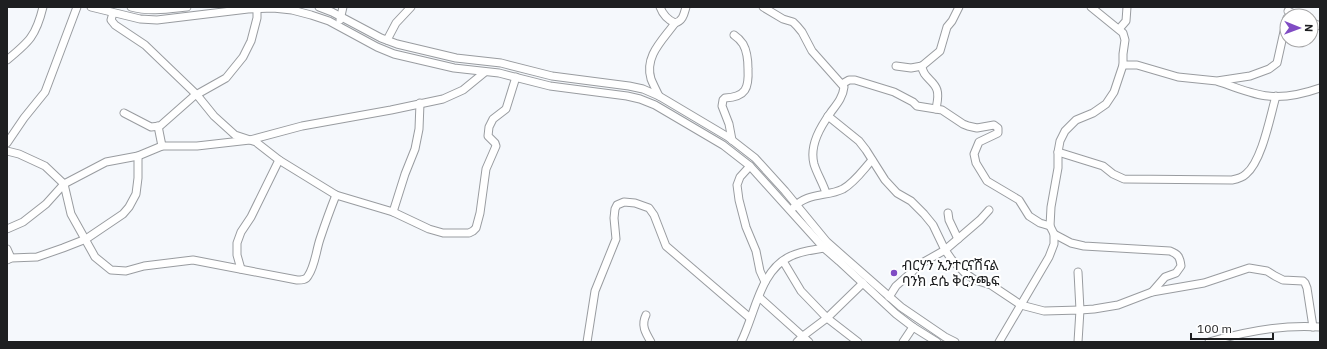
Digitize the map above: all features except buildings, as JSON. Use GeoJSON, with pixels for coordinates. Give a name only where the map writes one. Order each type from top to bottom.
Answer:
{"type":"FeatureCollection","features":[{"type":"Feature","properties":{"kind":"street"},"geometry":{"type":"LineString","coordinates":[[7,60],[25,45],[36,31],[40,22],[43,7]]}},
{"type":"Feature","properties":{"kind":"street"},"geometry":{"type":"LineString","coordinates":[[7,143],[24,118],[45,92],[77,7]]}},
{"type":"Feature","properties":{"kind":"street"},"geometry":{"type":"LineString","coordinates":[[91,7],[140,19],[157,20],[257,8],[292,10],[311,14],[394,54],[454,68],[499,73],[550,86],[640,99],[655,105],[723,145],[750,166],[824,248],[896,314],[937,342]]}},
{"type":"Feature","properties":{"kind":"street"},"geometry":{"type":"LineString","coordinates":[[131,7],[142,10],[158,10],[187,7]]}},
{"type":"Feature","properties":{"kind":"street"},"geometry":{"type":"LineString","coordinates":[[319,7],[341,16],[397,44],[456,58],[501,63],[552,76],[629,86],[643,89],[659,96],[732,140],[755,158],[827,242],[901,307],[945,337],[955,342]]}},
{"type":"Feature","properties":{"kind":"street"},"geometry":{"type":"LineString","coordinates":[[338,26],[343,7]]}},
{"type":"Feature","properties":{"kind":"street"},"geometry":{"type":"LineString","coordinates":[[387,40],[396,23],[411,7]]}},
{"type":"Feature","properties":{"kind":"street"},"geometry":{"type":"LineString","coordinates":[[660,7],[662,12],[669,20],[675,23]]}},
{"type":"Feature","properties":{"kind":"street"},"geometry":{"type":"LineString","coordinates":[[659,96],[651,78],[649,64],[658,45],[675,23],[678,23],[682,19],[686,7]]}},
{"type":"Feature","properties":{"kind":"street"},"geometry":{"type":"LineString","coordinates":[[763,7],[783,19],[793,22],[802,32],[812,51],[844,87],[842,96],[818,132],[815,141],[814,164],[826,193]]}},
{"type":"Feature","properties":{"kind":"street"},"geometry":{"type":"LineString","coordinates":[[896,66],[911,68],[922,66],[940,51],[947,27],[952,21],[959,7]]}},
{"type":"Feature","properties":{"kind":"street"},"geometry":{"type":"LineString","coordinates":[[999,342],[1049,257],[1054,244],[1054,234],[1050,226],[1051,207],[1058,168],[1060,141],[1065,131],[1076,120],[1093,113],[1106,104],[1114,92],[1123,65],[1125,40],[1123,33],[1091,7]]}},
{"type":"Feature","properties":{"kind":"street"},"geometry":{"type":"LineString","coordinates":[[1119,29],[1126,21],[1127,7]]}},
{"type":"Feature","properties":{"kind":"street"},"geometry":{"type":"LineString","coordinates":[[124,113],[151,127],[164,124],[189,100],[226,78],[243,57],[257,18],[257,8]]}},
{"type":"Feature","properties":{"kind":"street"},"geometry":{"type":"LineString","coordinates":[[113,13],[111,20],[145,45],[197,95],[214,116],[235,135],[250,140],[265,148],[279,160],[336,195],[393,212],[429,230],[443,233],[469,233],[476,228],[480,213],[486,169],[496,146],[488,136],[489,126],[493,118],[506,109],[516,77]]}},
{"type":"Feature","properties":{"kind":"street"},"geometry":{"type":"LineString","coordinates":[[732,140],[729,124],[722,103],[725,98],[732,98],[740,95],[745,90],[749,81],[748,59],[743,44],[734,34]]}},
{"type":"Feature","properties":{"kind":"street"},"geometry":{"type":"LineString","coordinates":[[1217,81],[1250,76],[1269,69],[1277,63],[1280,48]]}},
{"type":"Feature","properties":{"kind":"street"},"geometry":{"type":"LineString","coordinates":[[1123,65],[1137,65],[1178,77],[1217,81],[1267,96],[1302,94],[1320,88]]}},
{"type":"Feature","properties":{"kind":"street"},"geometry":{"type":"LineString","coordinates":[[922,66],[922,71],[937,89],[938,95],[936,109]]}},
{"type":"Feature","properties":{"kind":"street"},"geometry":{"type":"LineString","coordinates":[[7,229],[23,222],[46,204],[64,184],[106,162],[138,156],[162,146],[197,146],[250,140],[302,126],[443,99],[463,90],[485,72]]}},
{"type":"Feature","properties":{"kind":"street"},"geometry":{"type":"LineString","coordinates":[[579,89],[580,79]]}},
{"type":"Feature","properties":{"kind":"street"},"geometry":{"type":"LineString","coordinates":[[842,84],[849,80],[862,82],[894,92],[913,102],[917,106],[942,110],[968,126],[977,128],[991,125],[996,126],[998,128],[998,133],[979,142],[976,146],[974,154],[976,163],[987,181],[1019,200],[1029,216],[1040,223],[1050,226]]}},
{"type":"Feature","properties":{"kind":"street"},"geometry":{"type":"LineString","coordinates":[[1058,152],[1103,166],[1113,174],[1124,179],[1232,180],[1240,178],[1249,172],[1258,158],[1276,96]]}},
{"type":"Feature","properties":{"kind":"street"},"geometry":{"type":"LineString","coordinates":[[393,212],[405,174],[415,150],[419,129],[420,103]]}},
{"type":"Feature","properties":{"kind":"street"},"geometry":{"type":"LineString","coordinates":[[828,116],[858,141],[893,189],[911,201],[933,225],[945,250],[964,273],[975,280],[991,286],[1021,305],[1044,310],[1080,310],[1118,306],[1152,292],[1204,283],[1250,268],[1267,271],[1283,280],[1303,281],[1305,283],[1316,327],[1270,328],[1225,340],[1209,342]]}},
{"type":"Feature","properties":{"kind":"street"},"geometry":{"type":"LineString","coordinates":[[158,126],[162,146]]}},
{"type":"Feature","properties":{"kind":"street"},"geometry":{"type":"LineString","coordinates":[[7,151],[20,154],[45,166],[64,184],[71,214],[86,238],[95,257],[111,270],[126,271],[144,266],[194,260],[297,280],[306,279],[312,269],[320,240],[336,195]]}},
{"type":"Feature","properties":{"kind":"street"},"geometry":{"type":"LineString","coordinates":[[7,249],[9,259],[42,255],[86,238],[123,214],[133,201],[136,194],[138,156]]}},
{"type":"Feature","properties":{"kind":"street"},"geometry":{"type":"LineString","coordinates":[[241,269],[237,255],[237,243],[241,232],[251,218],[279,160]]}},
{"type":"Feature","properties":{"kind":"street"},"geometry":{"type":"LineString","coordinates":[[791,211],[803,199],[842,189],[849,185],[872,160]]}},
{"type":"Feature","properties":{"kind":"street"},"geometry":{"type":"LineString","coordinates":[[750,166],[740,177],[737,185],[746,227],[756,251],[760,271],[765,282]]}},
{"type":"Feature","properties":{"kind":"street"},"geometry":{"type":"LineString","coordinates":[[766,183],[772,177]]}},
{"type":"Feature","properties":{"kind":"street"},"geometry":{"type":"LineString","coordinates":[[587,342],[595,291],[616,239],[614,218],[615,209],[617,205],[624,202],[635,203],[649,208],[654,215],[666,246],[750,318]]}},
{"type":"Feature","properties":{"kind":"street"},"geometry":{"type":"LineString","coordinates":[[889,297],[896,286],[922,263],[945,250],[980,220],[989,210]]}},
{"type":"Feature","properties":{"kind":"street"},"geometry":{"type":"LineString","coordinates":[[948,213],[949,220],[958,239]]}},
{"type":"Feature","properties":{"kind":"street"},"geometry":{"type":"LineString","coordinates":[[1054,234],[1071,243],[1084,246],[1170,251],[1175,253],[1180,258],[1181,266],[1176,273],[1165,277],[1152,292]]}},
{"type":"Feature","properties":{"kind":"street"},"geometry":{"type":"LineString","coordinates":[[741,342],[765,282],[776,267],[790,256],[824,248]]}},
{"type":"Feature","properties":{"kind":"street"},"geometry":{"type":"LineString","coordinates":[[783,261],[801,291],[827,318],[858,342]]}},
{"type":"Feature","properties":{"kind":"street"},"geometry":{"type":"LineString","coordinates":[[1078,272],[1080,310],[1078,342]]}},
{"type":"Feature","properties":{"kind":"street"},"geometry":{"type":"LineString","coordinates":[[797,342],[827,318],[863,283]]}},
{"type":"Feature","properties":{"kind":"street"},"geometry":{"type":"LineString","coordinates":[[759,298],[809,342]]}},
{"type":"Feature","properties":{"kind":"street"},"geometry":{"type":"LineString","coordinates":[[646,315],[643,320],[643,326],[651,342]]}},
{"type":"Feature","properties":{"kind":"street"},"geometry":{"type":"LineString","coordinates":[[903,342],[913,327]]}},
{"type":"Feature","properties":{"kind":"place","name":"ብርሃን ኢንተርናሽናል ባንክ ደሴ ቅርንጫፍ"},"geometry":{"type":"Point","coordinates":[894,273]}}]}
